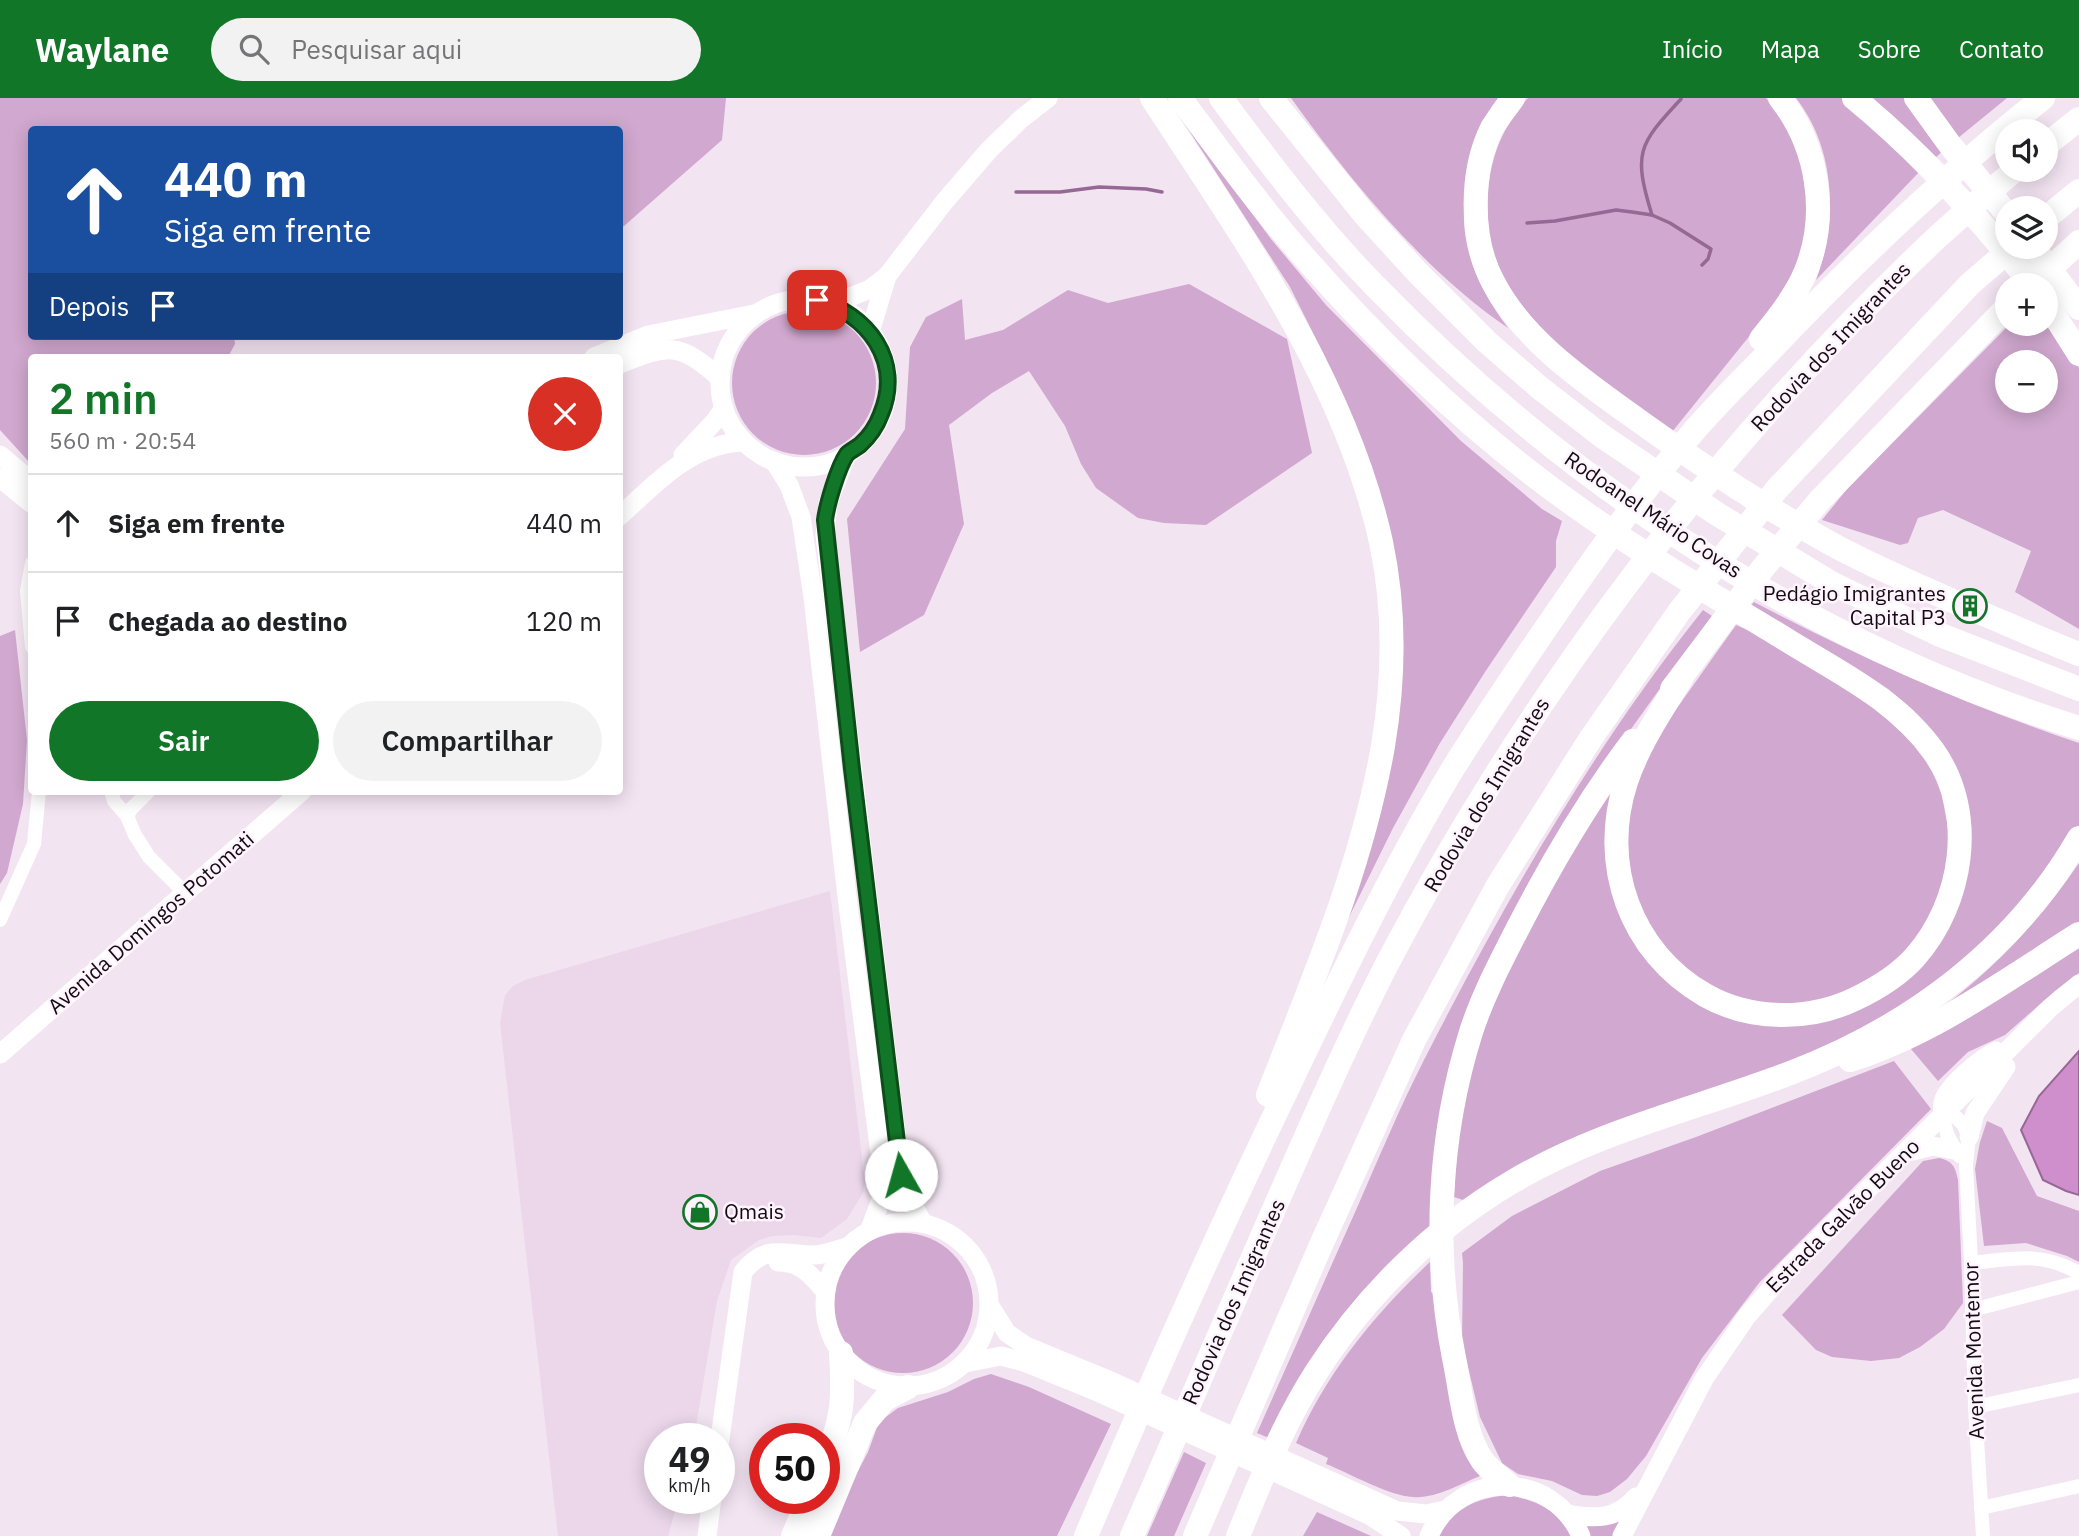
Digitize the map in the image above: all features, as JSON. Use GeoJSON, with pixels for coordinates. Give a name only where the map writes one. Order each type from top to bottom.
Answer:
{"type":"FeatureCollection","features":[{"type":"Feature","properties":{"kind":"highway"},"geometry":{"type":"LineString","coordinates":[[1152,98],[1210,186],[1319,368],[1342,420],[1371,503],[1381,544],[1391,618],[1389,684],[1383,746],[1369,809],[1324,949],[1220,1227]]}},
{"type":"Feature","properties":{"kind":"highway"},"geometry":{"type":"LineString","coordinates":[[1180,98],[1237,175],[1330,286],[1399,357],[1512,458],[1583,512],[1890,704],[1934,753],[1946,775],[1956,807],[1959,851],[1956,873],[1944,912],[1931,935],[1915,956],[1883,982],[1850,1001],[1816,1011],[1789,1015],[1751,1012],[1720,1002],[1686,982],[1665,964],[1642,935],[1633,920],[1620,883],[1616,863],[1617,821],[1626,782],[1636,758],[1682,677]]}},
{"type":"Feature","properties":{"kind":"highway","name":"Rodoanel Mário Covas"},"geometry":{"type":"LineString","coordinates":[[1221,98],[1283,181],[1376,287],[1495,399],[1549,445],[1621,499],[1693,547],[1795,607],[1875,648],[1987,697],[2079,728]]}},
{"type":"Feature","properties":{"kind":"highway","name":"Rodoanel Mário Covas"},"geometry":{"type":"LineString","coordinates":[[1271,98],[1357,205],[1418,273],[1540,388],[1602,436],[1717,514],[1833,584],[1937,634],[2079,689]]}},
{"type":"Feature","properties":{"kind":"highway"},"geometry":{"type":"LineString","coordinates":[[1513,98],[1492,129],[1485,146],[1477,209],[1483,259],[1492,281],[1517,320],[1568,367],[1610,400],[1745,494],[1881,569],[2079,654]]}},
{"type":"Feature","properties":{"kind":"highway"},"geometry":{"type":"LineString","coordinates":[[1694,432],[1715,396],[1777,320],[1805,274],[1816,238],[1818,201],[1812,158],[1793,114],[1780,98]]}},
{"type":"Feature","properties":{"kind":"highway"},"geometry":{"type":"LineString","coordinates":[[1854,98],[1886,124],[1927,164],[1990,231],[2023,273]]}},
{"type":"Feature","properties":{"kind":"highway"},"geometry":{"type":"LineString","coordinates":[[1916,98],[1995,199]]}},
{"type":"Feature","properties":{"kind":"highway"},"geometry":{"type":"LineString","coordinates":[[1086,1536],[1220,1227],[1386,887],[1449,776],[1502,692],[1594,559],[1694,432],[1827,290],[1996,135],[2043,98]]}},
{"type":"Feature","properties":{"kind":"highway"},"geometry":{"type":"LineString","coordinates":[[2058,136],[2079,120]]}},
{"type":"Feature","properties":{"kind":"highway","name":"Rodovia dos Imigrantes"},"geometry":{"type":"LineString","coordinates":[[1132,1536],[1329,1085],[1388,963],[1457,840],[1536,713],[1628,581],[1728,457],[1834,340],[1929,244],[2001,182]]}},
{"type":"Feature","properties":{"kind":"highway"},"geometry":{"type":"LineString","coordinates":[[2058,208],[2079,191]]}},
{"type":"Feature","properties":{"kind":"highway"},"geometry":{"type":"LineString","coordinates":[[2045,273],[2079,243]]}},
{"type":"Feature","properties":{"kind":"highway"},"geometry":{"type":"LineString","coordinates":[[1195,1536],[1321,1245],[1414,1040],[1497,887],[1591,738],[1679,612],[1777,489],[1970,284],[1999,259]]}},
{"type":"Feature","properties":{"kind":"highway"},"geometry":{"type":"LineString","coordinates":[[2042,259],[2079,309]]}},
{"type":"Feature","properties":{"kind":"highway"},"geometry":{"type":"LineString","coordinates":[[1509,1485],[1482,1460],[1469,1430],[1443,1290],[1442,1183],[1449,1132],[1470,1035],[1494,974],[1542,881],[1578,821],[1716,629],[1820,500],[1995,319]]}},
{"type":"Feature","properties":{"kind":"highway"},"geometry":{"type":"LineString","coordinates":[[2058,321],[2079,354]]}},
{"type":"Feature","properties":{"kind":"highway"},"geometry":{"type":"LineString","coordinates":[[1238,1536],[1289,1423],[1315,1374],[1337,1342],[1357,1315],[1383,1288],[1456,1219],[1513,1181],[1573,1150],[1795,1071],[1916,1010],[1982,960],[2027,913],[2058,872],[2079,838]]}},
{"type":"Feature","properties":{"kind":"highway"},"geometry":{"type":"LineString","coordinates":[[1795,1071],[1832,1066],[1909,1037],[2079,934]]}},
{"type":"Feature","properties":{"kind":"highway"},"geometry":{"type":"LineString","coordinates":[[839,1423],[843,1393],[841,1353]]}},
{"type":"Feature","properties":{"kind":"highway"},"geometry":{"type":"LineString","coordinates":[[818,1536],[865,1423],[885,1399],[908,1387]]}},
{"type":"Feature","properties":{"kind":"highway"},"geometry":{"type":"LineString","coordinates":[[793,1536],[802,1514]]}},
{"type":"Feature","properties":{"kind":"main road"},"geometry":{"type":"LineString","coordinates":[[832,304],[870,289],[887,276],[944,201],[989,150],[1048,98]]}},
{"type":"Feature","properties":{"kind":"main road"},"geometry":{"type":"LineString","coordinates":[[870,332],[887,276]]}},
{"type":"Feature","properties":{"kind":"main road"},"geometry":{"type":"LineString","coordinates":[[793,300],[817,300],[832,304],[853,315],[870,332],[879,346],[887,381],[881,415],[861,444],[830,462],[792,466],[774,461],[744,442],[729,420],[724,408],[720,379],[723,360],[730,342],[741,327],[769,306],[793,300]]}},
{"type":"Feature","properties":{"kind":"main road"},"geometry":{"type":"LineString","coordinates":[[601,354],[648,335],[755,314]]}},
{"type":"Feature","properties":{"kind":"main road"},"geometry":{"type":"LineString","coordinates":[[623,363],[663,349],[679,350],[693,356],[720,379]]}},
{"type":"Feature","properties":{"kind":"main road"},"geometry":{"type":"LineString","coordinates":[[623,513],[674,467],[724,408]]}},
{"type":"Feature","properties":{"kind":"main road"},"geometry":{"type":"LineString","coordinates":[[674,467],[714,446],[744,442]]}},
{"type":"Feature","properties":{"kind":"main road"},"geometry":{"type":"LineString","coordinates":[[847,454],[828,503],[825,536],[901,1175],[907,1195],[923,1223]]}},
{"type":"Feature","properties":{"kind":"main road"},"geometry":{"type":"LineString","coordinates":[[0,455],[28,479]]}},
{"type":"Feature","properties":{"kind":"main road"},"geometry":{"type":"LineString","coordinates":[[774,461],[789,485],[801,517],[813,597],[848,905],[883,1177],[882,1197],[870,1229]]}},
{"type":"Feature","properties":{"kind":"main road"},"geometry":{"type":"LineString","coordinates":[[0,478],[28,500]]}},
{"type":"Feature","properties":{"kind":"main road","name":"Avenida Domingos Potomati"},"geometry":{"type":"LineString","coordinates":[[0,1054],[297,795]]}},
{"type":"Feature","properties":{"kind":"main road"},"geometry":{"type":"LineString","coordinates":[[1907,1152],[1933,1146],[1963,1151],[1975,1113],[2007,1066],[2013,1046],[2050,1008],[2079,984]]}},
{"type":"Feature","properties":{"kind":"main road"},"geometry":{"type":"LineString","coordinates":[[1946,1114],[1943,1103],[1949,1091],[1982,1059],[2013,1046]]}},
{"type":"Feature","properties":{"kind":"main road","name":"Estrada Galvão Bueno"},"geometry":{"type":"LineString","coordinates":[[1622,1536],[1704,1379],[1747,1316],[1789,1268],[1946,1114]]}},
{"type":"Feature","properties":{"kind":"main road"},"geometry":{"type":"LineString","coordinates":[[965,1363],[983,1337],[989,1306],[985,1278],[972,1253],[950,1233],[923,1223],[896,1222],[870,1229],[847,1247],[832,1267],[825,1291],[824,1312],[830,1334],[841,1353],[859,1371],[882,1383],[908,1387],[939,1380],[965,1363],[987,1357],[1012,1358],[1103,1386]]}},
{"type":"Feature","properties":{"kind":"main road"},"geometry":{"type":"LineString","coordinates":[[722,1423],[743,1272],[765,1254],[788,1251],[816,1255],[847,1247]]}},
{"type":"Feature","properties":{"kind":"main road"},"geometry":{"type":"LineString","coordinates":[[740,1290],[761,1267],[773,1262],[786,1262],[799,1265],[825,1291]]}},
{"type":"Feature","properties":{"kind":"main road"},"geometry":{"type":"LineString","coordinates":[[989,1306],[1007,1333],[1015,1340],[1103,1386],[1315,1482],[1397,1511],[1426,1514],[1446,1510]]}},
{"type":"Feature","properties":{"kind":"main road"},"geometry":{"type":"LineString","coordinates":[[1315,1482],[1401,1536]]}},
{"type":"Feature","properties":{"kind":"main road","name":"Estrada Galvão Bueno"},"geometry":{"type":"LineString","coordinates":[[1567,1514],[1592,1518],[1609,1517],[1624,1509],[1649,1482]]}},
{"type":"Feature","properties":{"kind":"main road"},"geometry":{"type":"LineString","coordinates":[[1429,1536],[1446,1510],[1459,1499],[1492,1486],[1509,1485],[1538,1492],[1567,1514],[1581,1536]]}},
{"type":"Feature","properties":{"kind":"main road"},"geometry":{"type":"LineString","coordinates":[[707,1536],[710,1514]]}},
{"type":"Feature","properties":{"kind":"street"},"geometry":{"type":"LineString","coordinates":[[0,920],[34,844],[39,795]]}},
{"type":"Feature","properties":{"kind":"street"},"geometry":{"type":"LineString","coordinates":[[113,795],[118,809],[127,816],[149,857],[185,893]]}},
{"type":"Feature","properties":{"kind":"street"},"geometry":{"type":"LineString","coordinates":[[127,816],[145,795]]}},
{"type":"Feature","properties":{"kind":"street","name":"Avenida Montemor"},"geometry":{"type":"LineString","coordinates":[[1946,1114],[1947,1134],[1963,1151],[1971,1263],[1975,1407],[1983,1536]]}},
{"type":"Feature","properties":{"kind":"street"},"geometry":{"type":"LineString","coordinates":[[1971,1263],[2040,1257],[2064,1264],[2079,1273]]}},
{"type":"Feature","properties":{"kind":"street"},"geometry":{"type":"LineString","coordinates":[[1972,1310],[2079,1282]]}},
{"type":"Feature","properties":{"kind":"street"},"geometry":{"type":"LineString","coordinates":[[1975,1407],[2079,1385]]}},
{"type":"Feature","properties":{"kind":"street"},"geometry":{"type":"LineString","coordinates":[[1980,1508],[2079,1486]]}},
{"type":"Feature","properties":{"kind":"shaded area"},"geometry":{"type":"Polygon","coordinates":[[[0,98],[726,98],[722,140],[623,226],[623,126],[28,126],[28,340],[234,340],[235,344],[230,354],[28,354],[28,461],[0,430],[0,98]]]}},
{"type":"Feature","properties":{"kind":"shaded area"},"geometry":{"type":"Polygon","coordinates":[[[1291,98],[1498,98],[1483,123],[1478,139],[1465,199],[1464,226],[1475,272],[1508,328],[1447,280],[1418,252],[1363,192],[1291,98]]]}},
{"type":"Feature","properties":{"kind":"shaded area"},"geometry":{"type":"Polygon","coordinates":[[[1528,98],[1766,98],[1784,120],[1801,160],[1807,201],[1805,236],[1795,270],[1768,313],[1672,432],[1596,376],[1547,335],[1509,286],[1495,258],[1490,243],[1488,219],[1489,181],[1499,143],[1511,120],[1528,98]]]}},
{"type":"Feature","properties":{"kind":"shaded area"},"geometry":{"type":"Polygon","coordinates":[[[1796,98],[1842,98],[1881,129],[1922,169],[1816,280],[1828,234],[1829,186],[1819,140],[1796,98]]]}},
{"type":"Feature","properties":{"kind":"shaded area"},"geometry":{"type":"Polygon","coordinates":[[[1872,98],[1907,98],[1946,148],[1934,159],[1872,98]]]}},
{"type":"Feature","properties":{"kind":"shaded area"},"geometry":{"type":"Polygon","coordinates":[[[1929,98],[2007,98],[1958,138],[1929,98]]]}},
{"type":"Feature","properties":{"kind":"shaded area"},"geometry":{"type":"Polygon","coordinates":[[[1179,115],[1271,239],[1326,305],[1461,441],[1542,509],[1562,521],[1556,541],[1556,567],[1440,743],[1393,828],[1320,976],[1362,854],[1398,620],[1325,357],[1290,287],[1179,115]]]}},
{"type":"Feature","properties":{"kind":"shaded area"},"geometry":{"type":"Polygon","coordinates":[[[1189,284],[1287,339],[1312,453],[1206,525],[1164,523],[1138,518],[1096,488],[1081,464],[1065,426],[1029,371],[992,393],[949,425],[964,524],[924,615],[860,652],[847,519],[905,429],[910,347],[926,317],[962,299],[965,340],[1003,330],[1068,290],[1108,303],[1189,284]]]}},
{"type":"Feature","properties":{"kind":"shaded area"},"geometry":{"type":"Polygon","coordinates":[[[804,311],[832,316],[855,332],[871,355],[876,383],[871,411],[855,434],[832,450],[804,455],[776,450],[753,434],[737,411],[732,383],[737,355],[753,332],[776,316],[804,311]]]}},
{"type":"Feature","properties":{"kind":"shaded area"},"geometry":{"type":"Polygon","coordinates":[[[2058,333],[2079,368],[2079,629],[2015,592],[2031,551],[1943,510],[1918,518],[1908,543],[1900,545],[1822,520],[1847,489],[1998,336],[2058,336],[2058,333]]]}},
{"type":"Feature","properties":{"kind":"shaded area"},"geometry":{"type":"Polygon","coordinates":[[[1754,602],[1913,679],[1995,713],[2079,743],[2079,828],[2016,919],[1892,1017],[1466,1201],[1454,1197],[1458,1128],[1474,1057],[1515,946],[1638,742],[1620,902],[1713,1004],[1842,1013],[1961,894],[1935,734],[1913,710],[1888,689],[1747,609],[1754,602]]]}},
{"type":"Feature","properties":{"kind":"shaded area"},"geometry":{"type":"Polygon","coordinates":[[[1703,610],[1712,616],[1626,736],[1497,949],[1431,1227],[1269,1438],[1257,1433],[1406,1097],[1454,1001],[1518,885],[1587,772],[1662,663],[1703,610]]]}},
{"type":"Feature","properties":{"kind":"shaded area"},"geometry":{"type":"Polygon","coordinates":[[[1736,625],[1773,641],[1844,680],[1936,764],[1955,865],[1919,944],[1847,996],[1780,1007],[1715,991],[1681,967],[1641,915],[1623,847],[1635,781],[1665,725],[1736,625]]]}},
{"type":"Feature","properties":{"kind":"shaded area"},"geometry":{"type":"Polygon","coordinates":[[[15,630],[27,740],[23,804],[7,873],[0,884],[0,636],[15,630]]]}},
{"type":"Feature","properties":{"kind":"shaded area"},"geometry":{"type":"Polygon","coordinates":[[[2079,863],[2079,929],[1943,1007],[2017,941],[2079,863]]]}},
{"type":"Feature","properties":{"kind":"shaded area"},"geometry":{"type":"Polygon","coordinates":[[[830,891],[865,1183],[863,1193],[847,1219],[821,1238],[772,1236],[759,1240],[731,1260],[717,1301],[697,1423],[644,1423],[644,1514],[674,1514],[668,1536],[558,1536],[500,1023],[505,995],[513,986],[525,980],[830,891]]]}},
{"type":"Feature","properties":{"kind":"shaded area"},"geometry":{"type":"Polygon","coordinates":[[[2079,946],[2079,973],[2005,1035],[1968,1052],[1938,1081],[1906,1043],[2079,946]]]}},
{"type":"Feature","properties":{"kind":"shaded area"},"geometry":{"type":"Polygon","coordinates":[[[2079,1051],[2079,1195],[2043,1180],[2021,1130],[2039,1096],[2079,1051]]]}},
{"type":"Feature","properties":{"kind":"shaded area"},"geometry":{"type":"Polygon","coordinates":[[[1894,1061],[1931,1109],[1759,1283],[1702,1358],[1646,1456],[1627,1479],[1610,1492],[1597,1496],[1582,1495],[1552,1481],[1518,1474],[1502,1463],[1480,1417],[1462,1342],[1462,1253],[1512,1216],[1600,1171],[1894,1061]]]}},
{"type":"Feature","properties":{"kind":"shaded area"},"geometry":{"type":"Polygon","coordinates":[[[1987,1121],[2002,1128],[2037,1196],[2079,1211],[2079,1262],[2026,1243],[1984,1246],[1975,1169],[1987,1121]]]}},
{"type":"Feature","properties":{"kind":"shaded area"},"geometry":{"type":"Polygon","coordinates":[[[1939,1158],[1953,1165],[1958,1180],[1963,1303],[1944,1329],[1920,1347],[1899,1358],[1871,1361],[1832,1357],[1816,1350],[1782,1315],[1923,1161],[1939,1158]]]}},
{"type":"Feature","properties":{"kind":"shaded area"},"geometry":{"type":"Polygon","coordinates":[[[903,1233],[930,1238],[952,1254],[968,1276],[973,1303],[968,1330],[952,1352],[930,1368],[903,1373],[876,1368],[854,1352],[838,1330],[833,1303],[838,1276],[854,1254],[876,1238],[903,1233]]]}},
{"type":"Feature","properties":{"kind":"shaded area"},"geometry":{"type":"Polygon","coordinates":[[[1430,1262],[1431,1292],[1434,1294],[1480,1476],[1439,1493],[1413,1497],[1381,1488],[1326,1464],[1328,1458],[1296,1443],[1322,1392],[1354,1346],[1390,1303],[1430,1262]]]}},
{"type":"Feature","properties":{"kind":"shaded area"},"geometry":{"type":"Polygon","coordinates":[[[991,1374],[1029,1387],[1111,1424],[1057,1536],[827,1536],[836,1514],[840,1514],[840,1506],[868,1452],[879,1422],[898,1408],[948,1392],[991,1374]]]}},
{"type":"Feature","properties":{"kind":"shaded area"},"geometry":{"type":"Polygon","coordinates":[[[1184,1452],[1206,1463],[1174,1536],[1147,1536],[1184,1452]]]}},
{"type":"Feature","properties":{"kind":"shaded area"},"geometry":{"type":"Polygon","coordinates":[[[1508,1495],[1527,1500],[1553,1513],[1571,1536],[1439,1536],[1451,1518],[1467,1506],[1508,1495]]]}},
{"type":"Feature","properties":{"kind":"shaded area"},"geometry":{"type":"Polygon","coordinates":[[[1317,1512],[1371,1536],[1303,1536],[1317,1512]]]}},
{"type":"Feature","properties":{"kind":"shaded area"},"geometry":{"type":"Polygon","coordinates":[[[1625,1515],[1616,1536],[1590,1536],[1582,1521],[1625,1515]]]}},
{"type":"Feature","properties":{"kind":"waterway"},"geometry":{"type":"LineString","coordinates":[[1652,215],[1642,177],[1643,151],[1656,128],[1681,99]]}},
{"type":"Feature","properties":{"kind":"waterway"},"geometry":{"type":"LineString","coordinates":[[1016,192],[1060,192],[1099,187],[1162,192]]}},
{"type":"Feature","properties":{"kind":"waterway"},"geometry":{"type":"LineString","coordinates":[[1527,223],[1616,210],[1652,215],[1711,249],[1708,259],[1702,265]]}},
{"type":"Feature","properties":{"kind":"place","name":"Pedágio Imigrantes Capital P3"},"geometry":{"type":"Point","coordinates":[1970,606]}},
{"type":"Feature","properties":{"kind":"place","name":"Qmais"},"geometry":{"type":"Point","coordinates":[700,1212]}},
{"type":"Feature","properties":{"kind":"route"},"geometry":{"type":"LineString","coordinates":[[817,300],[853,315],[870,332],[885,363],[887,381],[886,398],[873,430],[861,444],[847,454],[828,503],[825,536],[901,1175]]}}]}
